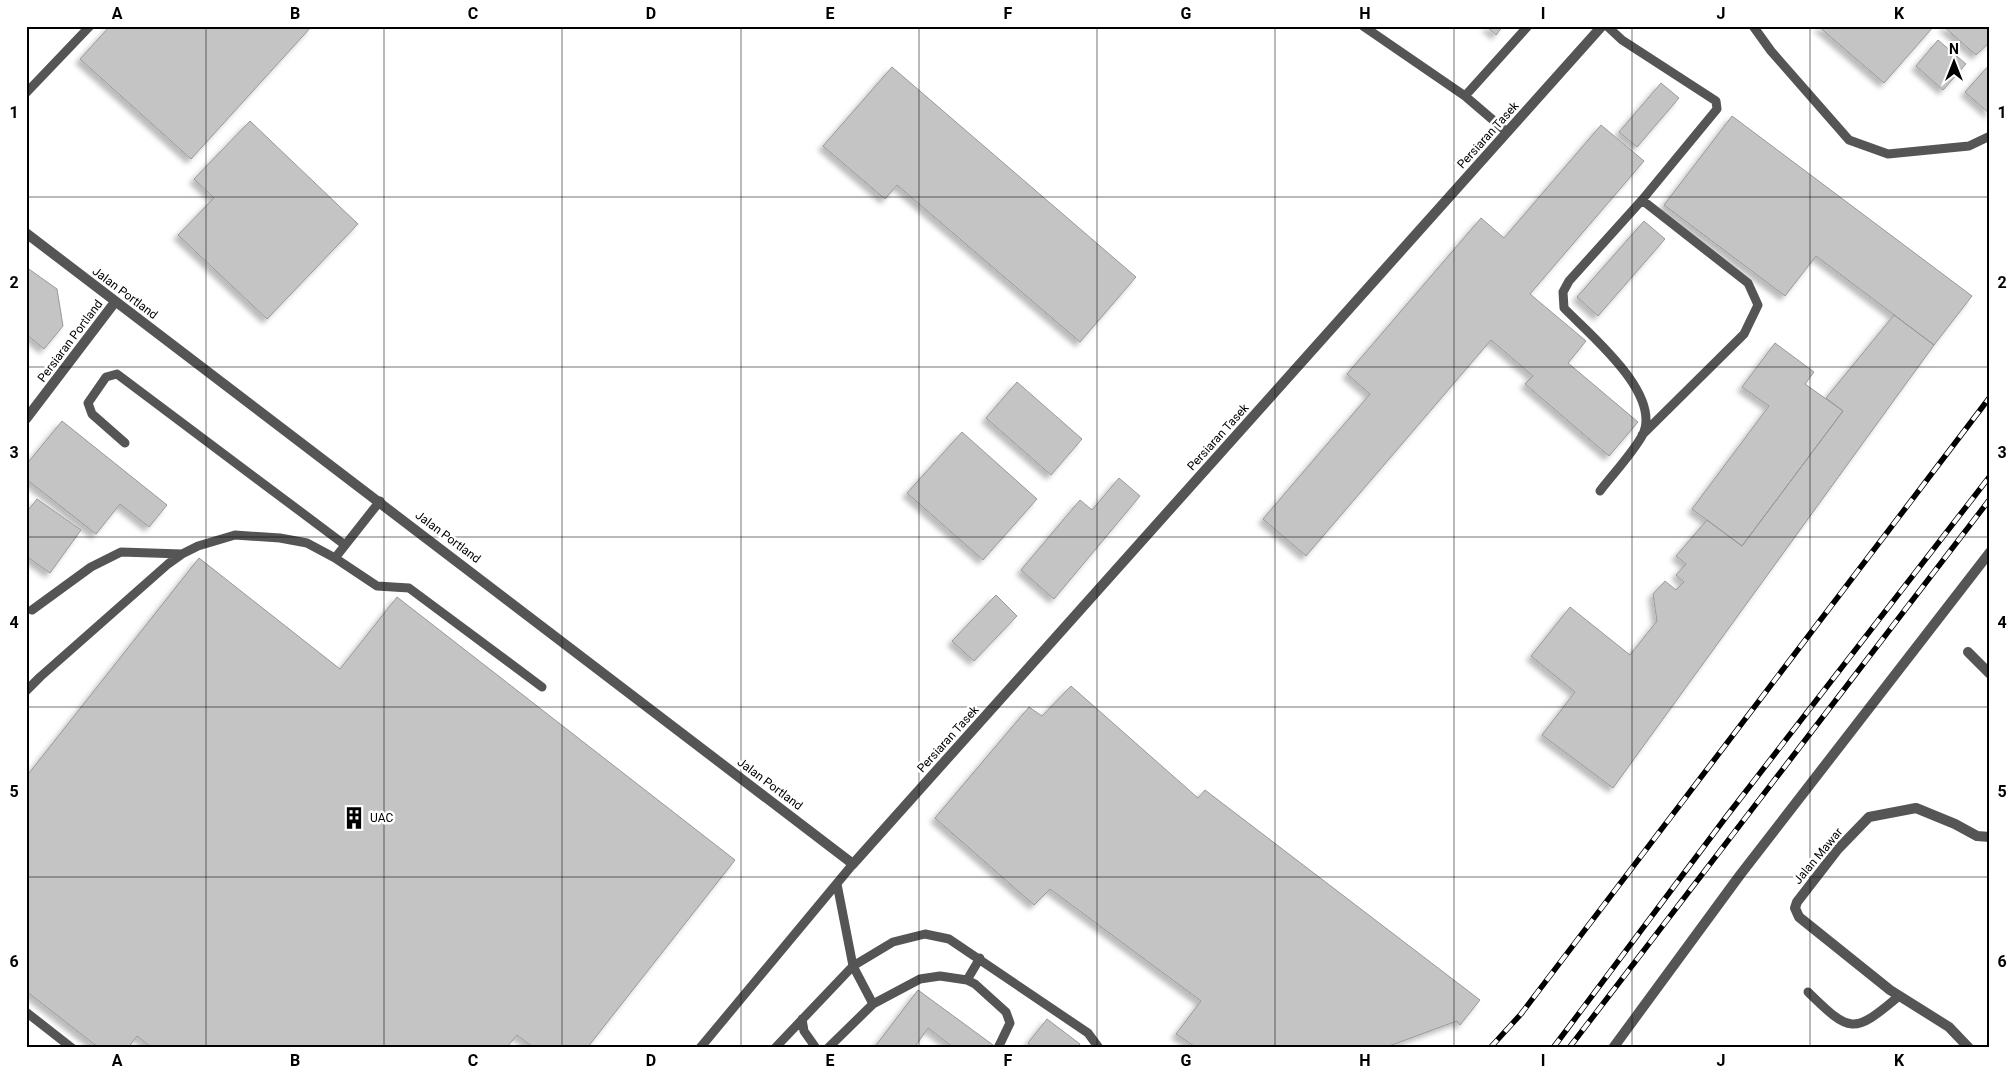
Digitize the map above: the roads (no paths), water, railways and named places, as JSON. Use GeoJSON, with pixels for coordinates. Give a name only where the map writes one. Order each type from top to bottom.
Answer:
{"type":"FeatureCollection","features":[{"type":"Feature","properties":{"kind":"street","name":"Persiaran Tasek"},"geometry":{"type":"LineString","coordinates":[[853,864],[1602,26]]}},
{"type":"Feature","properties":{"kind":"street","name":"Jalan Portland"},"geometry":{"type":"LineString","coordinates":[[26,233],[380,501],[853,864]]}},
{"type":"Feature","properties":{"kind":"street","name":"Persiaran Portland"},"geometry":{"type":"LineString","coordinates":[[26,419],[115,302]]}},
{"type":"Feature","properties":{"kind":"street"},"geometry":{"type":"LineString","coordinates":[[1613,1048],[1740,875],[1990,552]]}},
{"type":"Feature","properties":{"kind":"street"},"geometry":{"type":"LineString","coordinates":[[1968,652],[1990,674]]}},
{"type":"Feature","properties":{"kind":"street","name":"Jalan Mawar"},"geometry":{"type":"LineString","coordinates":[[1969,1048],[1949,1027],[1899,996],[1800,917],[1795,908],[1796,902],[1838,848],[1869,817],[1916,808],[1956,824],[1978,836],[1990,837]]}},
{"type":"Feature","properties":{"kind":"lane"},"geometry":{"type":"LineString","coordinates":[[26,93],[90,26]]}},
{"type":"Feature","properties":{"kind":"lane"},"geometry":{"type":"LineString","coordinates":[[1363,26],[1466,96],[1507,132]]}},
{"type":"Feature","properties":{"kind":"lane"},"geometry":{"type":"LineString","coordinates":[[1466,96],[1528,26]]}},
{"type":"Feature","properties":{"kind":"lane"},"geometry":{"type":"LineString","coordinates":[[1607,26],[1622,40],[1716,100],[1717,109],[1642,200],[1569,282],[1563,292],[1564,308],[1629,376],[1646,414],[1642,435]]}},
{"type":"Feature","properties":{"kind":"lane"},"geometry":{"type":"LineString","coordinates":[[1753,26],[1771,51],[1849,140],[1888,154],[1969,146],[1990,136]]}},
{"type":"Feature","properties":{"kind":"lane"},"geometry":{"type":"LineString","coordinates":[[1600,491],[1642,435],[1744,334],[1758,305],[1748,283],[1642,200]]}},
{"type":"Feature","properties":{"kind":"lane"},"geometry":{"type":"LineString","coordinates":[[125,444],[92,414],[88,403],[106,376],[117,374],[345,545]]}},
{"type":"Feature","properties":{"kind":"lane"},"geometry":{"type":"LineString","coordinates":[[335,558],[380,501]]}},
{"type":"Feature","properties":{"kind":"lane"},"geometry":{"type":"LineString","coordinates":[[26,691],[40,676],[182,554],[216,539],[235,535],[280,538],[307,543],[335,558],[377,586],[409,588],[542,687]]}},
{"type":"Feature","properties":{"kind":"lane"},"geometry":{"type":"LineString","coordinates":[[32,610],[91,567],[121,552],[182,554]]}},
{"type":"Feature","properties":{"kind":"lane"},"geometry":{"type":"LineString","coordinates":[[700,1048],[853,864]]}},
{"type":"Feature","properties":{"kind":"lane"},"geometry":{"type":"LineString","coordinates":[[837,884],[853,966],[873,1004]]}},
{"type":"Feature","properties":{"kind":"lane"},"geometry":{"type":"LineString","coordinates":[[775,1048],[853,966],[893,942],[925,934],[949,939],[980,958],[1088,1033],[1099,1048]]}},
{"type":"Feature","properties":{"kind":"lane"},"geometry":{"type":"LineString","coordinates":[[968,980],[980,958]]}},
{"type":"Feature","properties":{"kind":"lane"},"geometry":{"type":"LineString","coordinates":[[828,1048],[873,1004],[920,980],[940,976],[968,980],[987,993],[1006,1012],[1010,1023],[998,1048]]}},
{"type":"Feature","properties":{"kind":"lane"},"geometry":{"type":"LineString","coordinates":[[1808,992],[1836,1019],[1850,1025],[1863,1022],[1899,996]]}},
{"type":"Feature","properties":{"kind":"lane"},"geometry":{"type":"LineString","coordinates":[[26,1012],[72,1048]]}},
{"type":"Feature","properties":{"kind":"lane"},"geometry":{"type":"LineString","coordinates":[[802,1019],[804,1031],[816,1048]]}},
{"type":"Feature","properties":{"kind":"railway"},"geometry":{"type":"LineString","coordinates":[[1490,1048],[1521,1014],[1990,397]]}},
{"type":"Feature","properties":{"kind":"railway"},"geometry":{"type":"LineString","coordinates":[[1553,1048],[1726,817],[1990,476]]}},
{"type":"Feature","properties":{"kind":"railway"},"geometry":{"type":"LineString","coordinates":[[1569,1048],[1990,499]]}},
{"type":"Feature","properties":{"kind":"place","name":"UAC"},"geometry":{"type":"Point","coordinates":[354,818]}}]}
